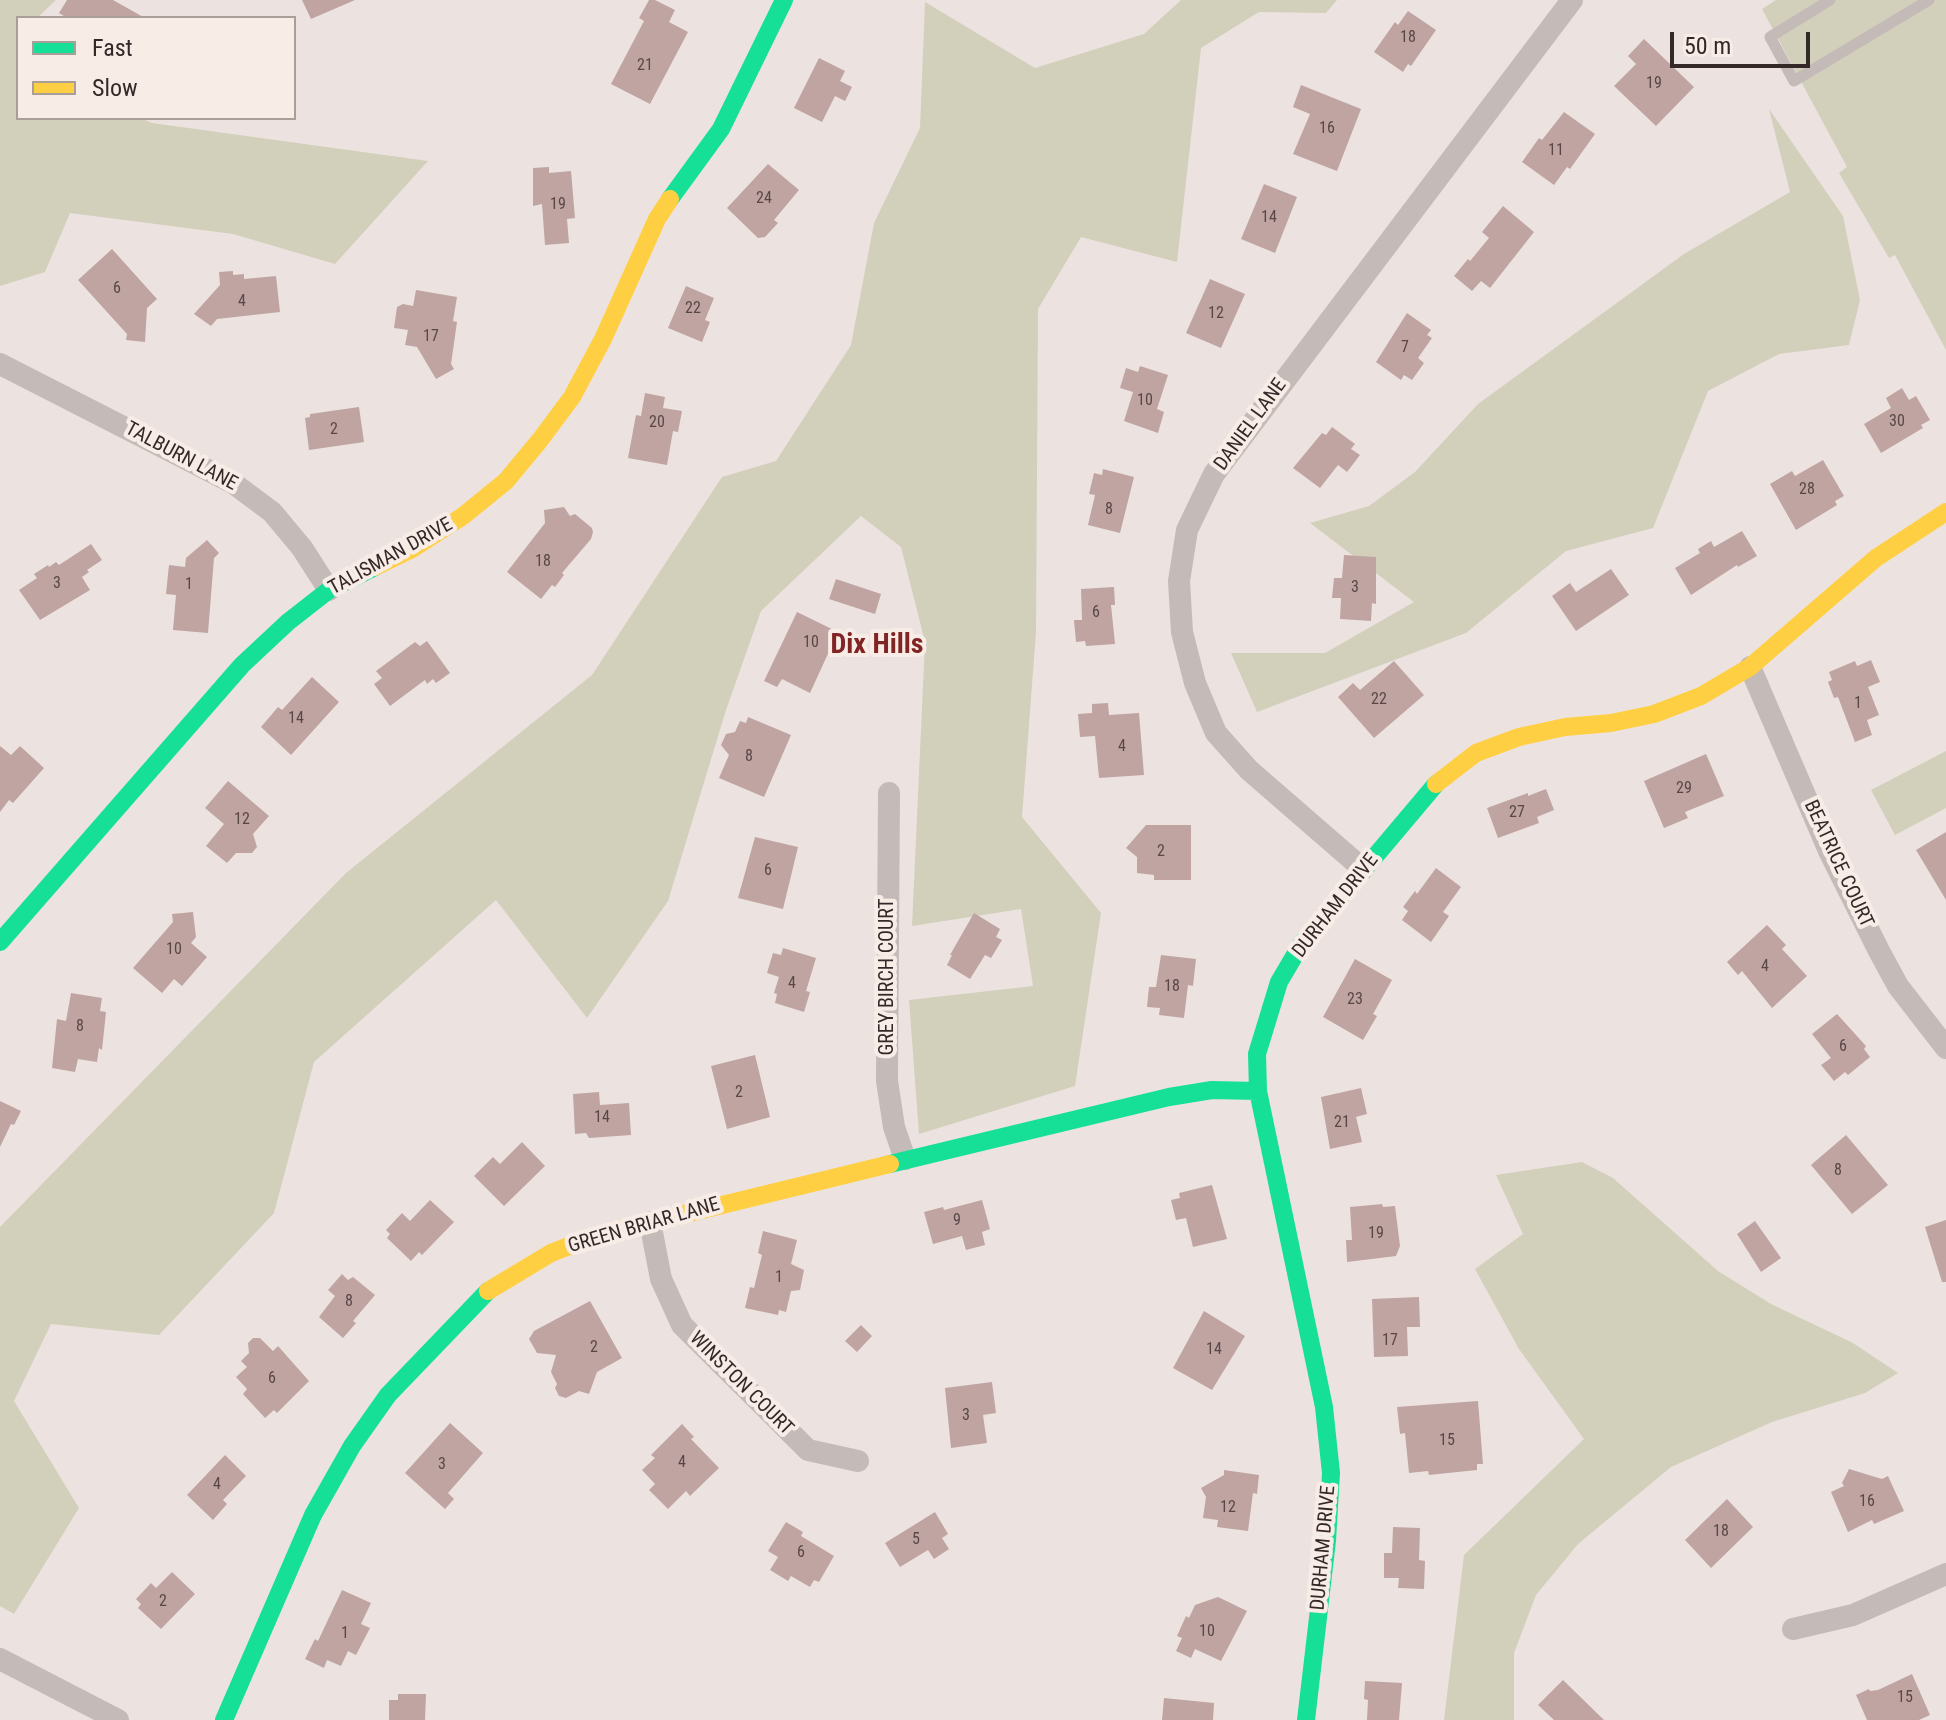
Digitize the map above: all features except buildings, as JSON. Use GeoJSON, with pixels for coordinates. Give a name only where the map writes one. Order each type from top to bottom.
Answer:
{"type":"FeatureCollection","features":[{"type":"Feature","properties":{"kind":"street","name":"TALISMAN DRIVE"},"geometry":{"type":"LineString","coordinates":[[0,942],[242,665],[288,622],[329,590],[412,549],[463,516],[506,481],[572,397],[603,339],[657,219],[685,175],[721,129],[784,0]]}},
{"type":"Feature","properties":{"kind":"street","name":"DANIEL LANE"},"geometry":{"type":"LineString","coordinates":[[1363,869],[1249,770],[1216,733],[1195,683],[1182,632],[1179,581],[1187,530],[1214,474],[1572,0]]}},
{"type":"Feature","properties":{"kind":"street","name":"TALBURN LANE"},"geometry":{"type":"LineString","coordinates":[[0,364],[233,483],[272,512],[302,548],[329,590]]}},
{"type":"Feature","properties":{"kind":"street","name":"DURHAM DRIVE"},"geometry":{"type":"LineString","coordinates":[[1306,1720],[1327,1541],[1331,1473],[1324,1407],[1258,1091],[1257,1054],[1279,982],[1302,943],[1363,869],[1438,782],[1476,753],[1519,737],[1654,714],[1701,696],[1750,667],[1876,558],[1946,512]]}},
{"type":"Feature","properties":{"kind":"street","name":"BEATRICE COURT"},"geometry":{"type":"LineString","coordinates":[[1750,667],[1829,851],[1879,951],[1898,986],[1946,1048]]}},
{"type":"Feature","properties":{"kind":"street","name":"GREY BIRCH COURT"},"geometry":{"type":"LineString","coordinates":[[889,793],[887,1081],[894,1127],[905,1159]]}},
{"type":"Feature","properties":{"kind":"street","name":"GREEN BRIAR LANE"},"geometry":{"type":"LineString","coordinates":[[224,1720],[313,1515],[352,1446],[388,1395],[490,1289],[551,1253],[595,1236],[1169,1097],[1212,1090],[1258,1091]]}},
{"type":"Feature","properties":{"kind":"street","name":"WINSTON COURT"},"geometry":{"type":"LineString","coordinates":[[650,1222],[661,1279],[682,1325],[808,1450],[858,1461]]}},
{"type":"Feature","properties":{"kind":"street"},"geometry":{"type":"LineString","coordinates":[[1793,1629],[1853,1615],[1946,1574]]}},
{"type":"Feature","properties":{"kind":"street"},"geometry":{"type":"LineString","coordinates":[[0,1659],[76,1711],[118,1720]]}},
{"type":"Feature","properties":{"kind":"lane"},"geometry":{"type":"LineString","coordinates":[[1830,0],[1770,37],[1794,81],[1929,0]]}},
{"type":"Feature","properties":{"kind":"shaded area"},"geometry":{"type":"Polygon","coordinates":[[[0,0],[56,0],[39,16],[16,16],[16,120],[145,120],[428,161],[335,264],[233,234],[70,213],[45,272],[0,286],[0,0]]]}},
{"type":"Feature","properties":{"kind":"shaded area"},"geometry":{"type":"Polygon","coordinates":[[[1181,0],[1337,0],[1326,13],[1259,12],[1201,48],[1177,262],[1081,237],[1038,309],[1036,632],[1022,817],[1101,913],[1075,1086],[919,1134],[909,1000],[1033,986],[1021,909],[912,926],[925,642],[901,547],[861,516],[761,611],[726,710],[668,901],[587,1018],[496,900],[314,1062],[274,1213],[159,1335],[51,1324],[14,1401],[79,1508],[14,1614],[0,1606],[0,1227],[346,873],[592,675],[722,477],[776,461],[851,345],[874,223],[920,128],[925,2],[1035,68],[1144,34],[1181,0]]]}},
{"type":"Feature","properties":{"kind":"shaded area"},"geometry":{"type":"Polygon","coordinates":[[[1776,0],[1946,0],[1946,350],[1895,255],[1889,258],[1839,173],[1847,167],[1762,9],[1776,0]]]}},
{"type":"Feature","properties":{"kind":"shaded area"},"geometry":{"type":"Polygon","coordinates":[[[1769,109],[1843,216],[1860,300],[1849,345],[1779,354],[1708,391],[1653,528],[1566,551],[1466,633],[1257,712],[1231,653],[1325,653],[1414,602],[1310,523],[1369,506],[1415,472],[1478,404],[1684,254],[1790,192],[1769,109]]]}},
{"type":"Feature","properties":{"kind":"shaded area"},"geometry":{"type":"Polygon","coordinates":[[[1946,751],[1946,808],[1895,835],[1871,790],[1946,751]]]}},
{"type":"Feature","properties":{"kind":"shaded area"},"geometry":{"type":"Polygon","coordinates":[[[1582,1162],[1613,1178],[1718,1271],[1771,1304],[1853,1343],[1898,1373],[1865,1393],[1772,1422],[1671,1467],[1578,1544],[1536,1595],[1514,1653],[1514,1720],[1444,1720],[1464,1555],[1584,1439],[1519,1349],[1475,1269],[1523,1234],[1496,1175],[1582,1162]]]}},
{"type":"Feature","properties":{"kind":"traffic: fast"},"geometry":{"type":"LineString","coordinates":[[670,199],[721,129],[784,0]]}},
{"type":"Feature","properties":{"kind":"traffic: fast"},"geometry":{"type":"LineString","coordinates":[[0,942],[242,665],[288,622],[329,590],[375,567]]}},
{"type":"Feature","properties":{"kind":"traffic: fast"},"geometry":{"type":"LineString","coordinates":[[1306,1720],[1327,1541],[1331,1473],[1324,1407],[1258,1091],[1257,1054],[1279,982],[1302,943],[1436,784]]}},
{"type":"Feature","properties":{"kind":"traffic: fast"},"geometry":{"type":"LineString","coordinates":[[890,1164],[1169,1097],[1212,1090],[1258,1091]]}},
{"type":"Feature","properties":{"kind":"traffic: fast"},"geometry":{"type":"LineString","coordinates":[[224,1720],[313,1515],[352,1446],[388,1395],[488,1291]]}},
{"type":"Feature","properties":{"kind":"traffic: slow"},"geometry":{"type":"LineString","coordinates":[[375,567],[412,549],[463,516],[506,481],[540,440],[572,397],[603,339],[657,219],[670,199]]}},
{"type":"Feature","properties":{"kind":"traffic: slow"},"geometry":{"type":"LineString","coordinates":[[1436,784],[1476,753],[1519,737],[1654,714],[1701,696],[1750,667],[1876,558],[1946,512]]}},
{"type":"Feature","properties":{"kind":"traffic: slow"},"geometry":{"type":"LineString","coordinates":[[488,1291],[551,1253],[595,1236],[890,1164]]}},
{"type":"Feature","properties":{"kind":"district","name":"Dix Hills"},"geometry":{"type":"Point","coordinates":[877,646]}}]}
